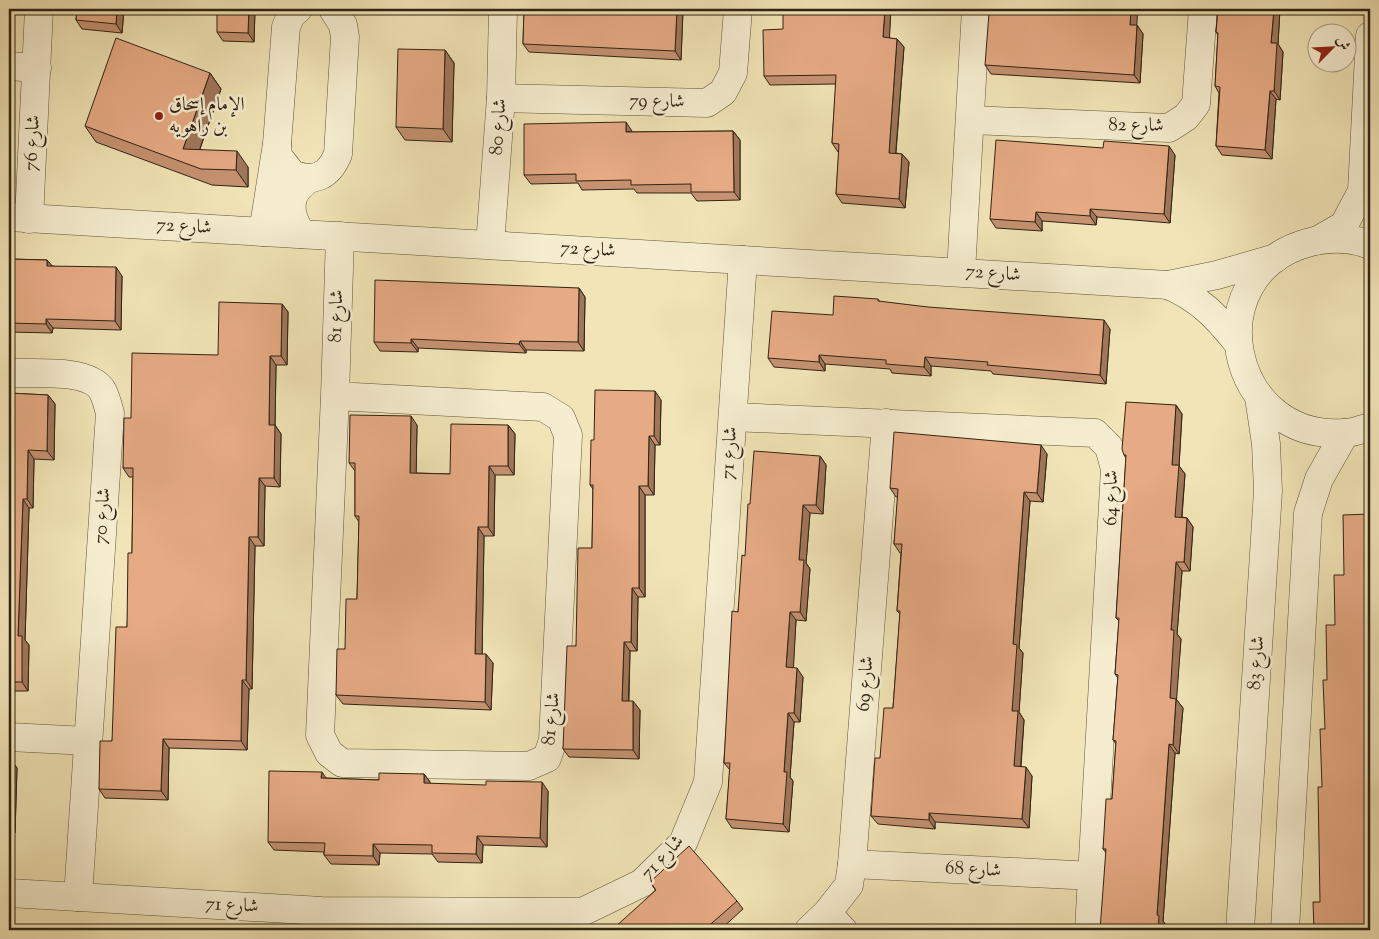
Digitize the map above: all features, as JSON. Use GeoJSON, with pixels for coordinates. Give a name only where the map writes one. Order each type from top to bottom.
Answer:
{"type":"FeatureCollection","features":[{"type":"Feature","properties":{"kind":"street","name":"شارع 76"},"geometry":{"type":"LineString","coordinates":[[19,218],[36,68],[39,9]]}},
{"type":"Feature","properties":{"kind":"street"},"geometry":{"type":"LineString","coordinates":[[263,232],[276,144],[286,27],[291,16],[298,9]]}},
{"type":"Feature","properties":{"kind":"street"},"geometry":{"type":"LineString","coordinates":[[302,234],[294,220],[292,204],[301,184],[311,178],[324,174],[332,167],[338,154],[345,37],[343,25],[333,9]]}},
{"type":"Feature","properties":{"kind":"street","name":"شارع 80"},"geometry":{"type":"LineString","coordinates":[[490,244],[501,98],[502,9]]}},
{"type":"Feature","properties":{"kind":"street","name":"شارع 79"},"geometry":{"type":"LineString","coordinates":[[501,98],[707,103],[723,92],[733,73],[738,9]]}},
{"type":"Feature","properties":{"kind":"street"},"geometry":{"type":"LineString","coordinates":[[961,272],[976,9]]}},
{"type":"Feature","properties":{"kind":"street","name":"شارع 82"},"geometry":{"type":"LineString","coordinates":[[971,120],[1170,128],[1186,117],[1196,104],[1203,9]]}},
{"type":"Feature","properties":{"kind":"street"},"geometry":{"type":"LineString","coordinates":[[1320,239],[1344,225],[1362,191],[1370,36]]}},
{"type":"Feature","properties":{"kind":"street"},"geometry":{"type":"LineString","coordinates":[[9,66],[36,68]]}},
{"type":"Feature","properties":{"kind":"street"},"geometry":{"type":"LineString","coordinates":[[276,144],[278,156],[292,174],[311,178]]}},
{"type":"Feature","properties":{"kind":"street","name":"شارع 72"},"geometry":{"type":"LineString","coordinates":[[19,218],[1168,285],[1217,275],[1276,258]]}},
{"type":"Feature","properties":{"kind":"street","name":"شارع 81"},"geometry":{"type":"LineString","coordinates":[[335,396],[543,407],[561,418],[568,436],[553,740],[547,758],[529,766],[342,763],[329,753],[320,734],[340,236]]}},
{"type":"Feature","properties":{"kind":"street"},"geometry":{"type":"LineString","coordinates":[[1358,430],[1313,431],[1283,419],[1259,397],[1248,380],[1241,362],[1237,342],[1239,318],[1246,295],[1258,275],[1276,258],[1296,246],[1320,239],[1341,238],[1370,245]]}},
{"type":"Feature","properties":{"kind":"street","name":"شارع 71"},"geometry":{"type":"LineString","coordinates":[[9,893],[78,897],[321,921],[463,921],[582,912],[642,883],[682,843],[708,782],[743,260]]}},
{"type":"Feature","properties":{"kind":"street","name":"شارع 72"},"geometry":{"type":"LineString","coordinates":[[1168,285],[1190,295],[1207,308],[1237,342]]}},
{"type":"Feature","properties":{"kind":"street","name":"شارع 70"},"geometry":{"type":"LineString","coordinates":[[9,373],[78,375],[94,382],[102,390],[110,413],[78,897]]}},
{"type":"Feature","properties":{"kind":"street","name":"شارع 83"},"geometry":{"type":"LineString","coordinates":[[1240,930],[1268,491],[1266,444],[1259,397]]}},
{"type":"Feature","properties":{"kind":"street","name":"شارع 64"},"geometry":{"type":"LineString","coordinates":[[733,417],[1095,433],[1109,447],[1115,469],[1090,930]]}},
{"type":"Feature","properties":{"kind":"street","name":"شارع 69"},"geometry":{"type":"LineString","coordinates":[[826,924],[848,885],[852,864],[886,423]]}},
{"type":"Feature","properties":{"kind":"street"},"geometry":{"type":"LineString","coordinates":[[1286,930],[1308,513],[1319,479],[1358,430]]}},
{"type":"Feature","properties":{"kind":"street"},"geometry":{"type":"LineString","coordinates":[[9,737],[88,741]]}},
{"type":"Feature","properties":{"kind":"street","name":"شارع 68"},"geometry":{"type":"LineString","coordinates":[[852,864],[1094,876]]}},
{"type":"Feature","properties":{"kind":"building"},"geometry":{"type":"Polygon","coordinates":[[[77,9],[117,9],[116,24],[76,20],[77,9]]]}},
{"type":"Feature","properties":{"kind":"building"},"geometry":{"type":"Polygon","coordinates":[[[217,9],[249,9],[248,33],[217,32],[217,9]]]}},
{"type":"Feature","properties":{"kind":"building"},"geometry":{"type":"Polygon","coordinates":[[[524,9],[677,9],[675,51],[523,44],[524,9]]]}},
{"type":"Feature","properties":{"kind":"building"},"geometry":{"type":"Polygon","coordinates":[[[783,9],[885,9],[883,37],[897,39],[889,153],[902,154],[899,199],[836,194],[839,144],[832,143],[836,75],[764,76],[763,30],[783,29],[783,9]]]}},
{"type":"Feature","properties":{"kind":"building"},"geometry":{"type":"Polygon","coordinates":[[[1000,9],[1131,9],[1130,25],[1137,25],[1134,75],[985,65],[989,13],[999,14],[1000,9]]]}},
{"type":"Feature","properties":{"kind":"building"},"geometry":{"type":"Polygon","coordinates":[[[1218,9],[1274,9],[1271,43],[1277,43],[1274,91],[1270,91],[1265,150],[1216,146],[1220,87],[1215,86],[1218,9]]]}},
{"type":"Feature","properties":{"kind":"building","name":"الإمام إسحاق بن راهويه"},"geometry":{"type":"Polygon","coordinates":[[[116,38],[210,73],[183,149],[237,151],[236,170],[201,169],[85,126],[116,38]]]}},
{"type":"Feature","properties":{"kind":"building"},"geometry":{"type":"Polygon","coordinates":[[[398,49],[445,50],[443,129],[396,127],[398,49]]]}},
{"type":"Feature","properties":{"kind":"building"},"geometry":{"type":"Polygon","coordinates":[[[626,122],[626,132],[733,131],[734,192],[691,192],[691,184],[631,185],[631,180],[576,181],[576,174],[524,175],[524,124],[626,122]]]}},
{"type":"Feature","properties":{"kind":"building"},"geometry":{"type":"Polygon","coordinates":[[[996,140],[1103,148],[1104,141],[1169,146],[1164,214],[1090,209],[1090,216],[1036,212],[1035,222],[990,219],[996,140]]]}},
{"type":"Feature","properties":{"kind":"building"},"geometry":{"type":"Polygon","coordinates":[[[9,259],[47,260],[47,266],[116,267],[115,321],[46,319],[46,324],[9,323],[9,259]]]}},
{"type":"Feature","properties":{"kind":"building"},"geometry":{"type":"Polygon","coordinates":[[[375,280],[579,288],[578,342],[520,341],[519,344],[411,339],[411,343],[374,342],[375,280]]]}},
{"type":"Feature","properties":{"kind":"building"},"geometry":{"type":"Polygon","coordinates":[[[834,296],[878,299],[878,301],[928,307],[1104,320],[1100,375],[987,365],[988,362],[925,357],[924,367],[886,364],[886,360],[819,355],[819,362],[768,358],[772,311],[833,315],[834,296]]]}},
{"type":"Feature","properties":{"kind":"building"},"geometry":{"type":"Polygon","coordinates":[[[219,302],[282,304],[281,356],[270,356],[269,425],[275,425],[274,478],[259,478],[258,537],[249,537],[246,680],[242,680],[241,741],[163,739],[161,791],[99,789],[100,741],[112,741],[116,627],[127,627],[128,553],[132,553],[133,468],[123,468],[124,418],[131,418],[132,353],[218,355],[219,302]]]}},
{"type":"Feature","properties":{"kind":"building"},"geometry":{"type":"Polygon","coordinates":[[[595,390],[655,391],[654,436],[649,436],[648,486],[639,486],[639,588],[632,588],[631,642],[624,642],[622,701],[633,701],[633,750],[563,749],[567,646],[576,646],[578,548],[592,548],[593,485],[590,485],[591,440],[594,440],[595,390]]]}},
{"type":"Feature","properties":{"kind":"building"},"geometry":{"type":"Polygon","coordinates":[[[9,393],[48,395],[47,451],[28,450],[27,499],[23,499],[18,636],[22,636],[22,682],[9,682],[9,393]]]}},
{"type":"Feature","properties":{"kind":"building"},"geometry":{"type":"Polygon","coordinates":[[[1126,402],[1176,405],[1172,465],[1179,465],[1175,517],[1187,518],[1184,562],[1176,562],[1171,630],[1174,630],[1170,698],[1176,699],[1173,745],[1169,744],[1157,915],[1159,916],[1158,930],[1100,930],[1106,849],[1103,849],[1106,799],[1112,799],[1116,741],[1113,740],[1118,675],[1115,674],[1119,618],[1116,618],[1126,455],[1124,455],[1122,449],[1126,402]]]}},
{"type":"Feature","properties":{"kind":"building"},"geometry":{"type":"Polygon","coordinates":[[[350,415],[411,416],[410,473],[450,474],[451,424],[508,425],[508,466],[489,466],[488,527],[478,527],[475,654],[486,654],[485,702],[336,695],[337,649],[345,649],[346,599],[357,599],[359,516],[355,516],[355,463],[349,463],[350,415]]]}},
{"type":"Feature","properties":{"kind":"building"},"geometry":{"type":"Polygon","coordinates":[[[894,432],[1041,445],[1037,493],[1024,492],[1013,644],[1017,645],[1012,711],[1018,711],[1014,766],[1026,767],[1022,819],[929,813],[929,820],[871,816],[875,758],[880,758],[884,708],[893,708],[900,611],[897,611],[902,544],[894,544],[898,489],[890,488],[894,432]]]}},
{"type":"Feature","properties":{"kind":"building"},"geometry":{"type":"Polygon","coordinates":[[[754,451],[820,456],[816,505],[803,505],[799,560],[804,560],[800,612],[790,612],[786,667],[797,668],[794,713],[788,713],[784,772],[787,772],[783,824],[726,819],[730,763],[724,763],[732,611],[738,612],[742,555],[745,556],[754,451]]]}},
{"type":"Feature","properties":{"kind":"building"},"geometry":{"type":"Polygon","coordinates":[[[1370,514],[1370,930],[1314,930],[1313,902],[1320,902],[1318,787],[1322,787],[1320,729],[1325,729],[1323,680],[1327,680],[1326,625],[1335,625],[1334,575],[1344,575],[1343,515],[1370,514]]]}},
{"type":"Feature","properties":{"kind":"building"},"geometry":{"type":"Polygon","coordinates":[[[9,759],[10,759],[9,824],[9,759]]]}},
{"type":"Feature","properties":{"kind":"building"},"geometry":{"type":"Polygon","coordinates":[[[269,771],[322,772],[321,778],[379,780],[379,773],[424,774],[424,783],[486,785],[486,781],[542,782],[540,838],[477,836],[476,854],[432,853],[432,845],[373,844],[373,856],[324,855],[325,843],[268,842],[269,771]]]}},
{"type":"Feature","properties":{"kind":"building"},"geometry":{"type":"Polygon","coordinates":[[[689,846],[737,901],[704,930],[617,930],[614,928],[656,890],[650,882],[689,846]]]}},
{"type":"Feature","properties":{"kind":"place","name":"الإمام إسحاق بن راهويه"},"geometry":{"type":"Point","coordinates":[159,116]}}]}
